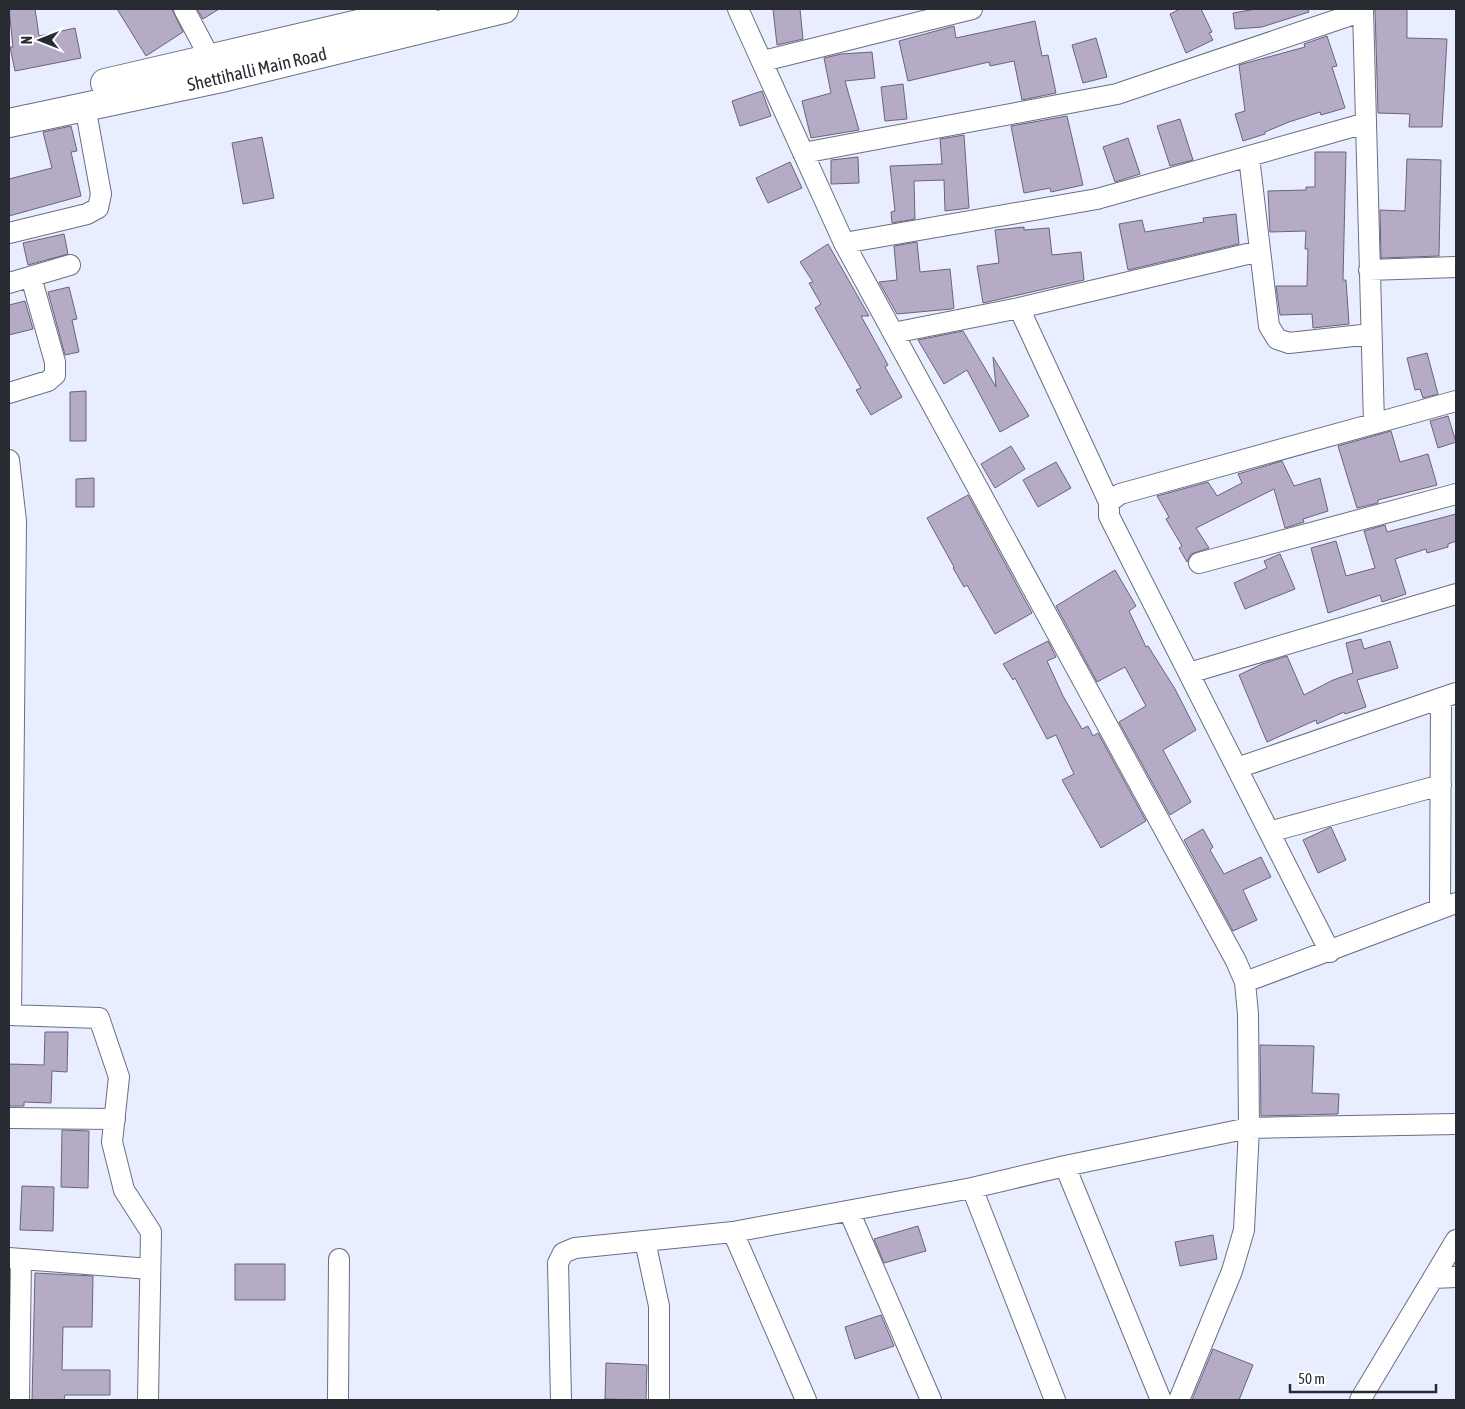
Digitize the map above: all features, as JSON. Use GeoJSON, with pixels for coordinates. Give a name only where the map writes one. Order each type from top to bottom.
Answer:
{"type":"FeatureCollection","features":[{"type":"Feature","properties":{"kind":"main road","name":"Shettihalli Main Road"},"geometry":{"type":"LineString","coordinates":[[9,105],[423,9]]}},
{"type":"Feature","properties":{"kind":"main road","name":"Shettihalli Main Road"},"geometry":{"type":"LineString","coordinates":[[9,123],[226,77],[504,9]]}},
{"type":"Feature","properties":{"kind":"street"},"geometry":{"type":"LineString","coordinates":[[184,9],[210,58]]}},
{"type":"Feature","properties":{"kind":"street"},"geometry":{"type":"LineString","coordinates":[[738,9],[844,243],[1236,961],[1245,982],[1248,1014],[1249,1128],[1244,1230],[1232,1271],[1179,1400]]}},
{"type":"Feature","properties":{"kind":"street"},"geometry":{"type":"LineString","coordinates":[[763,61],[972,9]]}},
{"type":"Feature","properties":{"kind":"street"},"geometry":{"type":"LineString","coordinates":[[803,153],[1117,94],[1363,10],[1374,424]]}},
{"type":"Feature","properties":{"kind":"street"},"geometry":{"type":"LineString","coordinates":[[9,233],[88,214],[98,208],[101,194],[85,106]]}},
{"type":"Feature","properties":{"kind":"street"},"geometry":{"type":"LineString","coordinates":[[844,243],[1097,198],[1366,123]]}},
{"type":"Feature","properties":{"kind":"street"},"geometry":{"type":"LineString","coordinates":[[1249,157],[1269,326],[1277,339],[1289,343],[1371,334]]}},
{"type":"Feature","properties":{"kind":"street"},"geometry":{"type":"LineString","coordinates":[[894,333],[1019,308],[1260,251]]}},
{"type":"Feature","properties":{"kind":"street"},"geometry":{"type":"LineString","coordinates":[[9,284],[70,265]]}},
{"type":"Feature","properties":{"kind":"street"},"geometry":{"type":"LineString","coordinates":[[1369,270],[1456,267]]}},
{"type":"Feature","properties":{"kind":"street"},"geometry":{"type":"LineString","coordinates":[[9,393],[48,381],[54,375],[55,362],[31,277]]}},
{"type":"Feature","properties":{"kind":"street"},"geometry":{"type":"LineString","coordinates":[[1019,308],[1109,502],[1109,516],[1330,952]]}},
{"type":"Feature","properties":{"kind":"street"},"geometry":{"type":"LineString","coordinates":[[1109,502],[1120,494],[1456,401]]}},
{"type":"Feature","properties":{"kind":"street"},"geometry":{"type":"LineString","coordinates":[[9,460],[13,521],[10,1015],[99,1018],[119,1077],[112,1142],[124,1190],[151,1232],[148,1400]]}},
{"type":"Feature","properties":{"kind":"street"},"geometry":{"type":"LineString","coordinates":[[1199,564],[1456,494]]}},
{"type":"Feature","properties":{"kind":"street"},"geometry":{"type":"LineString","coordinates":[[1189,673],[1456,594]]}},
{"type":"Feature","properties":{"kind":"street"},"geometry":{"type":"LineString","coordinates":[[1237,768],[1449,695],[1441,785],[1448,906],[1330,952],[1245,982]]}},
{"type":"Feature","properties":{"kind":"street"},"geometry":{"type":"LineString","coordinates":[[1269,832],[1441,785]]}},
{"type":"Feature","properties":{"kind":"street"},"geometry":{"type":"LineString","coordinates":[[9,1118],[115,1119]]}},
{"type":"Feature","properties":{"kind":"street"},"geometry":{"type":"LineString","coordinates":[[561,1400],[558,1263],[564,1253],[575,1248],[733,1232],[972,1188],[1065,1166],[1249,1128],[1456,1124]]}},
{"type":"Feature","properties":{"kind":"street"},"geometry":{"type":"LineString","coordinates":[[1065,1166],[1161,1400]]}},
{"type":"Feature","properties":{"kind":"street"},"geometry":{"type":"LineString","coordinates":[[972,1188],[1055,1400]]}},
{"type":"Feature","properties":{"kind":"street"},"geometry":{"type":"LineString","coordinates":[[849,1211],[931,1400]]}},
{"type":"Feature","properties":{"kind":"street"},"geometry":{"type":"LineString","coordinates":[[733,1232],[806,1400]]}},
{"type":"Feature","properties":{"kind":"street"},"geometry":{"type":"LineString","coordinates":[[1360,1400],[1456,1240]]}},
{"type":"Feature","properties":{"kind":"street"},"geometry":{"type":"LineString","coordinates":[[646,1241],[659,1306],[659,1400]]}},
{"type":"Feature","properties":{"kind":"street"},"geometry":{"type":"LineString","coordinates":[[338,1400],[339,1258]]}},
{"type":"Feature","properties":{"kind":"street"},"geometry":{"type":"LineString","coordinates":[[19,1400],[15,1259],[150,1269]]}},
{"type":"Feature","properties":{"kind":"street"},"geometry":{"type":"LineString","coordinates":[[1433,1278],[1456,1276]]}},
{"type":"Feature","properties":{"kind":"building"},"geometry":{"type":"Polygon","coordinates":[[[9,9],[35,9],[39,36],[75,28],[81,58],[15,71],[10,47],[13,47],[9,9]]]}},
{"type":"Feature","properties":{"kind":"building"},"geometry":{"type":"Polygon","coordinates":[[[117,9],[172,9],[183,32],[146,56],[117,9]]]}},
{"type":"Feature","properties":{"kind":"building"},"geometry":{"type":"Polygon","coordinates":[[[197,9],[219,9],[203,19],[197,9]]]}},
{"type":"Feature","properties":{"kind":"building"},"geometry":{"type":"Polygon","coordinates":[[[773,9],[800,9],[803,39],[777,45],[773,9]]]}},
{"type":"Feature","properties":{"kind":"building"},"geometry":{"type":"Polygon","coordinates":[[[1180,9],[1201,9],[1212,32],[1209,33],[1213,40],[1186,53],[1170,14],[1180,9]]]}},
{"type":"Feature","properties":{"kind":"building"},"geometry":{"type":"Polygon","coordinates":[[[1256,9],[1308,9],[1309,12],[1262,27],[1235,29],[1233,13],[1256,9]]]}},
{"type":"Feature","properties":{"kind":"building"},"geometry":{"type":"Polygon","coordinates":[[[1375,9],[1407,9],[1407,38],[1447,39],[1442,127],[1409,127],[1410,114],[1378,113],[1375,9]]]}},
{"type":"Feature","properties":{"kind":"building"},"geometry":{"type":"Polygon","coordinates":[[[1035,21],[1042,56],[1048,55],[1056,93],[1022,100],[1014,61],[990,66],[989,62],[908,81],[899,41],[954,26],[956,38],[1035,21]]]}},
{"type":"Feature","properties":{"kind":"building"},"geometry":{"type":"Polygon","coordinates":[[[1327,36],[1337,66],[1332,67],[1345,108],[1321,115],[1320,112],[1289,122],[1265,132],[1265,134],[1243,141],[1235,114],[1245,111],[1239,65],[1305,47],[1304,44],[1327,36]]]}},
{"type":"Feature","properties":{"kind":"building"},"geometry":{"type":"Polygon","coordinates":[[[1096,38],[1107,77],[1083,83],[1072,45],[1096,38]]]}},
{"type":"Feature","properties":{"kind":"building"},"geometry":{"type":"Polygon","coordinates":[[[872,52],[875,78],[845,81],[859,130],[811,138],[802,101],[831,93],[824,58],[841,54],[872,52]]]}},
{"type":"Feature","properties":{"kind":"building"},"geometry":{"type":"Polygon","coordinates":[[[903,84],[907,119],[885,121],[881,87],[903,84]]]}},
{"type":"Feature","properties":{"kind":"building"},"geometry":{"type":"Polygon","coordinates":[[[762,91],[771,116],[740,126],[732,101],[762,91]]]}},
{"type":"Feature","properties":{"kind":"building"},"geometry":{"type":"Polygon","coordinates":[[[1067,116],[1083,185],[1051,192],[1050,188],[1024,193],[1011,126],[1067,116]]]}},
{"type":"Feature","properties":{"kind":"building"},"geometry":{"type":"Polygon","coordinates":[[[1180,119],[1193,160],[1170,166],[1157,126],[1180,119]]]}},
{"type":"Feature","properties":{"kind":"building"},"geometry":{"type":"Polygon","coordinates":[[[71,126],[77,151],[71,152],[81,196],[9,216],[9,179],[52,168],[43,132],[71,126]]]}},
{"type":"Feature","properties":{"kind":"building"},"geometry":{"type":"Polygon","coordinates":[[[964,135],[969,208],[945,211],[944,180],[914,181],[915,219],[892,223],[891,212],[895,211],[890,166],[942,164],[940,139],[964,135]]]}},
{"type":"Feature","properties":{"kind":"building"},"geometry":{"type":"Polygon","coordinates":[[[262,137],[274,198],[243,204],[232,143],[262,137]]]}},
{"type":"Feature","properties":{"kind":"building"},"geometry":{"type":"Polygon","coordinates":[[[1128,138],[1140,174],[1115,182],[1103,147],[1128,138]]]}},
{"type":"Feature","properties":{"kind":"building"},"geometry":{"type":"Polygon","coordinates":[[[1315,152],[1346,152],[1343,280],[1346,280],[1349,324],[1313,328],[1312,314],[1280,315],[1276,286],[1307,286],[1308,249],[1305,249],[1306,231],[1270,232],[1268,191],[1306,190],[1306,187],[1315,187],[1315,152]]]}},
{"type":"Feature","properties":{"kind":"building"},"geometry":{"type":"Polygon","coordinates":[[[858,157],[859,183],[831,184],[831,160],[858,157]]]}},
{"type":"Feature","properties":{"kind":"building"},"geometry":{"type":"Polygon","coordinates":[[[1407,159],[1441,160],[1439,256],[1381,258],[1380,210],[1405,211],[1407,159]]]}},
{"type":"Feature","properties":{"kind":"building"},"geometry":{"type":"Polygon","coordinates":[[[790,162],[802,188],[768,203],[756,178],[790,162]]]}},
{"type":"Feature","properties":{"kind":"building"},"geometry":{"type":"Polygon","coordinates":[[[1236,214],[1239,244],[1128,270],[1119,224],[1142,220],[1145,232],[1204,222],[1203,218],[1236,214]]]}},
{"type":"Feature","properties":{"kind":"building"},"geometry":{"type":"Polygon","coordinates":[[[1024,227],[1024,230],[1049,228],[1052,255],[1081,252],[1084,280],[983,303],[977,266],[999,263],[995,230],[1024,227]]]}},
{"type":"Feature","properties":{"kind":"building"},"geometry":{"type":"Polygon","coordinates":[[[64,234],[68,254],[28,265],[23,243],[64,234]]]}},
{"type":"Feature","properties":{"kind":"building"},"geometry":{"type":"Polygon","coordinates":[[[917,242],[920,272],[950,269],[954,308],[897,314],[879,282],[897,280],[894,246],[917,242]]]}},
{"type":"Feature","properties":{"kind":"building"},"geometry":{"type":"Polygon","coordinates":[[[828,244],[869,316],[861,316],[888,365],[885,367],[902,397],[871,415],[856,390],[861,388],[815,308],[821,304],[809,283],[813,282],[800,262],[828,244]]]}},
{"type":"Feature","properties":{"kind":"building"},"geometry":{"type":"Polygon","coordinates":[[[69,287],[77,319],[72,320],[79,352],[65,355],[48,292],[69,287]]]}},
{"type":"Feature","properties":{"kind":"building"},"geometry":{"type":"Polygon","coordinates":[[[25,301],[33,329],[9,335],[9,305],[25,301]]]}},
{"type":"Feature","properties":{"kind":"building"},"geometry":{"type":"Polygon","coordinates":[[[963,331],[996,387],[993,357],[1029,416],[1000,432],[967,370],[944,384],[918,340],[963,331]]]}},
{"type":"Feature","properties":{"kind":"building"},"geometry":{"type":"Polygon","coordinates":[[[1427,353],[1438,394],[1423,398],[1420,389],[1415,390],[1407,358],[1427,353]]]}},
{"type":"Feature","properties":{"kind":"building"},"geometry":{"type":"Polygon","coordinates":[[[86,391],[86,441],[70,441],[70,392],[86,391]]]}},
{"type":"Feature","properties":{"kind":"building"},"geometry":{"type":"Polygon","coordinates":[[[1448,416],[1456,442],[1438,448],[1430,421],[1448,416]]]}},
{"type":"Feature","properties":{"kind":"building"},"geometry":{"type":"Polygon","coordinates":[[[1391,431],[1400,462],[1428,454],[1437,485],[1378,500],[1378,503],[1357,508],[1338,446],[1391,431]]]}},
{"type":"Feature","properties":{"kind":"building"},"geometry":{"type":"Polygon","coordinates":[[[1011,446],[1025,469],[995,488],[981,464],[1011,446]]]}},
{"type":"Feature","properties":{"kind":"building"},"geometry":{"type":"Polygon","coordinates":[[[1282,461],[1294,486],[1320,478],[1328,511],[1303,519],[1304,522],[1285,528],[1274,489],[1196,528],[1209,548],[1191,554],[1187,562],[1179,548],[1182,546],[1166,519],[1169,517],[1157,496],[1208,482],[1217,496],[1242,483],[1238,474],[1282,461]]]}},
{"type":"Feature","properties":{"kind":"building"},"geometry":{"type":"Polygon","coordinates":[[[1056,462],[1071,488],[1038,507],[1023,480],[1056,462]]]}},
{"type":"Feature","properties":{"kind":"building"},"geometry":{"type":"Polygon","coordinates":[[[94,478],[94,507],[76,507],[76,479],[94,478]]]}},
{"type":"Feature","properties":{"kind":"building"},"geometry":{"type":"Polygon","coordinates":[[[968,495],[1032,613],[995,634],[967,585],[964,587],[927,518],[968,495]]]}},
{"type":"Feature","properties":{"kind":"building"},"geometry":{"type":"Polygon","coordinates":[[[1456,514],[1456,541],[1448,544],[1448,547],[1427,553],[1426,549],[1395,559],[1406,594],[1382,602],[1380,595],[1328,613],[1311,548],[1336,541],[1346,576],[1375,568],[1364,531],[1385,525],[1387,532],[1456,514]]]}},
{"type":"Feature","properties":{"kind":"building"},"geometry":{"type":"Polygon","coordinates":[[[1280,554],[1295,589],[1245,609],[1234,583],[1267,568],[1264,561],[1280,554]]]}},
{"type":"Feature","properties":{"kind":"building"},"geometry":{"type":"Polygon","coordinates":[[[1115,570],[1136,606],[1129,611],[1146,647],[1148,646],[1175,689],[1196,730],[1163,750],[1191,802],[1170,815],[1119,722],[1146,706],[1125,667],[1097,682],[1056,606],[1115,570]]]}},
{"type":"Feature","properties":{"kind":"building"},"geometry":{"type":"Polygon","coordinates":[[[1361,639],[1364,649],[1390,641],[1398,668],[1357,680],[1366,707],[1345,714],[1344,712],[1317,724],[1316,720],[1267,742],[1239,675],[1262,664],[1287,656],[1304,695],[1333,680],[1353,673],[1346,643],[1361,639]]]}},
{"type":"Feature","properties":{"kind":"building"},"geometry":{"type":"Polygon","coordinates":[[[1048,641],[1056,657],[1047,661],[1063,696],[1082,729],[1088,726],[1093,736],[1098,733],[1146,821],[1101,848],[1062,780],[1074,774],[1056,735],[1047,739],[1015,678],[1013,680],[1003,664],[1048,641]]]}},
{"type":"Feature","properties":{"kind":"building"},"geometry":{"type":"Polygon","coordinates":[[[1331,827],[1346,860],[1318,873],[1303,840],[1331,827]]]}},
{"type":"Feature","properties":{"kind":"building"},"geometry":{"type":"Polygon","coordinates":[[[1203,829],[1213,847],[1210,850],[1224,874],[1261,857],[1271,877],[1243,890],[1257,920],[1233,931],[1184,840],[1203,829]]]}},
{"type":"Feature","properties":{"kind":"building"},"geometry":{"type":"Polygon","coordinates":[[[45,1032],[68,1032],[67,1072],[52,1071],[51,1103],[24,1102],[24,1106],[9,1106],[9,1064],[44,1065],[45,1032]]]}},
{"type":"Feature","properties":{"kind":"building"},"geometry":{"type":"Polygon","coordinates":[[[1260,1045],[1314,1046],[1312,1093],[1339,1094],[1338,1114],[1261,1116],[1260,1045]]]}},
{"type":"Feature","properties":{"kind":"building"},"geometry":{"type":"Polygon","coordinates":[[[62,1130],[89,1131],[88,1188],[61,1187],[62,1130]]]}},
{"type":"Feature","properties":{"kind":"building"},"geometry":{"type":"Polygon","coordinates":[[[22,1186],[54,1187],[53,1231],[20,1230],[22,1186]]]}},
{"type":"Feature","properties":{"kind":"building"},"geometry":{"type":"Polygon","coordinates":[[[918,1226],[926,1251],[884,1263],[874,1239],[918,1226]]]}},
{"type":"Feature","properties":{"kind":"building"},"geometry":{"type":"Polygon","coordinates":[[[1213,1235],[1217,1259],[1180,1266],[1175,1242],[1213,1235]]]}},
{"type":"Feature","properties":{"kind":"building"},"geometry":{"type":"Polygon","coordinates":[[[235,1264],[285,1264],[285,1300],[235,1300],[235,1264]]]}},
{"type":"Feature","properties":{"kind":"building"},"geometry":{"type":"Polygon","coordinates":[[[35,1273],[93,1276],[92,1327],[63,1327],[62,1370],[110,1370],[110,1395],[65,1395],[64,1400],[32,1400],[35,1273]]]}},
{"type":"Feature","properties":{"kind":"building"},"geometry":{"type":"Polygon","coordinates":[[[881,1315],[894,1346],[855,1359],[845,1327],[881,1315]]]}},
{"type":"Feature","properties":{"kind":"building"},"geometry":{"type":"Polygon","coordinates":[[[1213,1349],[1253,1365],[1239,1400],[1192,1400],[1213,1349]]]}},
{"type":"Feature","properties":{"kind":"building"},"geometry":{"type":"Polygon","coordinates":[[[606,1363],[647,1365],[646,1400],[605,1399],[606,1363]]]}}]}
